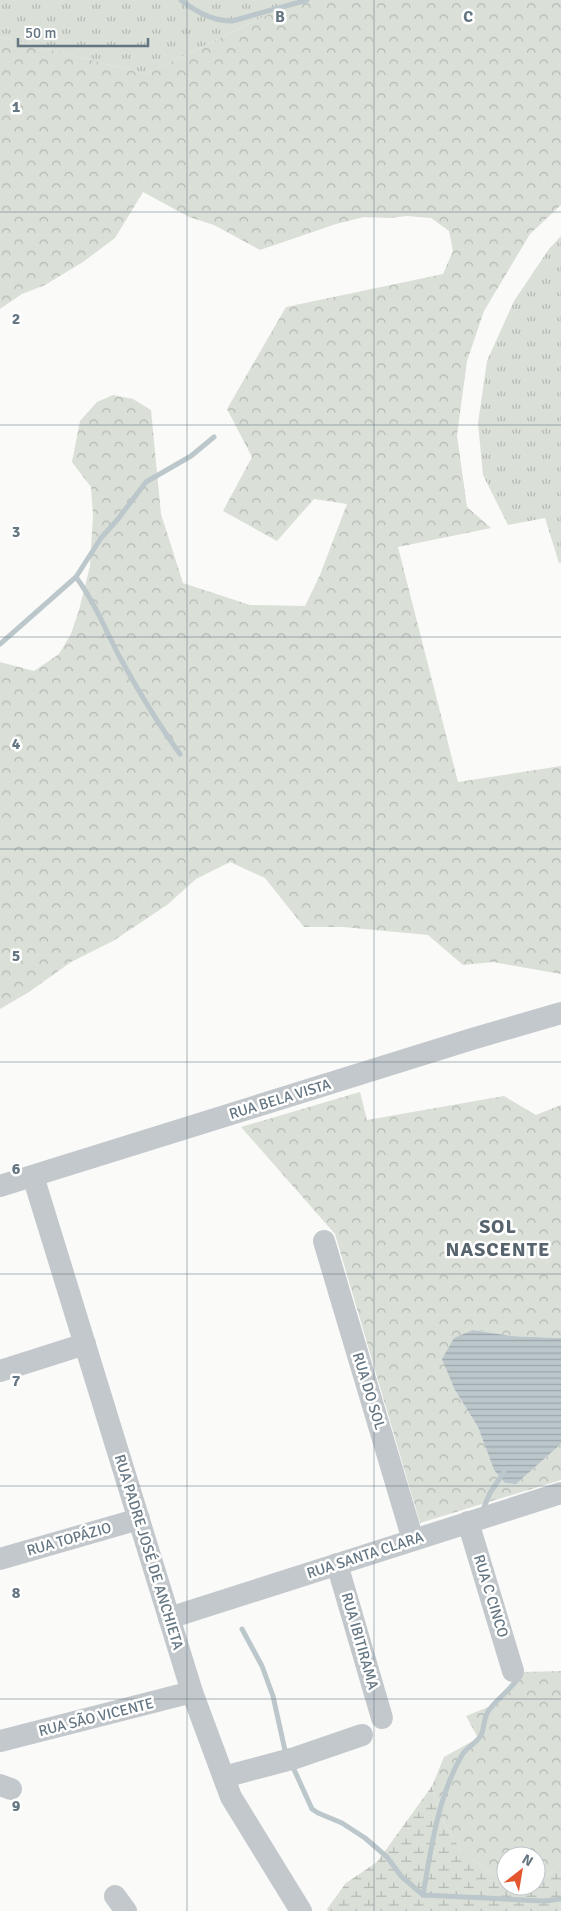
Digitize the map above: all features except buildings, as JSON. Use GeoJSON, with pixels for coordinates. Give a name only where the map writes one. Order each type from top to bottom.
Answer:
{"type":"FeatureCollection","features":[{"type":"Feature","properties":{"kind":"street","name":"RUA BELA VISTA"},"geometry":{"type":"LineString","coordinates":[[0,1186],[561,1013]]}},
{"type":"Feature","properties":{"kind":"street","name":"RUA PADRE JOSÉ DE ANCHIETA"},"geometry":{"type":"LineString","coordinates":[[33,1176],[192,1692],[231,1797],[301,1911]]}},
{"type":"Feature","properties":{"kind":"street","name":"RUA DO SOL"},"geometry":{"type":"LineString","coordinates":[[324,1241],[414,1540]]}},
{"type":"Feature","properties":{"kind":"street"},"geometry":{"type":"LineString","coordinates":[[0,1371],[85,1344]]}},
{"type":"Feature","properties":{"kind":"street","name":"RUA SANTA CLARA"},"geometry":{"type":"LineString","coordinates":[[170,1618],[561,1493]]}},
{"type":"Feature","properties":{"kind":"street","name":"RUA TOPÁZIO"},"geometry":{"type":"LineString","coordinates":[[0,1559],[139,1519]]}},
{"type":"Feature","properties":{"kind":"street","name":"RUA C CINCO"},"geometry":{"type":"LineString","coordinates":[[468,1522],[513,1671]]}},
{"type":"Feature","properties":{"kind":"street","name":"RUA IBITIRAMA"},"geometry":{"type":"LineString","coordinates":[[337,1564],[382,1718]]}},
{"type":"Feature","properties":{"kind":"street","name":"RUA SÃO VICENTE"},"geometry":{"type":"LineString","coordinates":[[0,1741],[192,1692]]}},
{"type":"Feature","properties":{"kind":"street"},"geometry":{"type":"LineString","coordinates":[[224,1777],[295,1758],[362,1735]]}},
{"type":"Feature","properties":{"kind":"green space"},"geometry":{"type":"Polygon","coordinates":[[[0,0],[298,0],[146,74],[0,37],[0,0]]]}},
{"type":"Feature","properties":{"kind":"green space"},"geometry":{"type":"Polygon","coordinates":[[[298,0],[561,0],[561,205],[530,234],[484,311],[467,361],[457,435],[467,507],[491,528],[398,547],[458,782],[561,766],[561,974],[493,962],[463,965],[428,935],[343,927],[304,927],[265,878],[230,862],[196,879],[167,905],[113,941],[71,962],[29,992],[0,1009],[0,662],[34,671],[59,654],[71,634],[79,610],[90,566],[93,515],[91,487],[72,462],[80,421],[97,402],[113,395],[133,399],[151,410],[161,514],[183,583],[250,605],[305,606],[320,575],[347,504],[314,499],[277,541],[223,511],[252,457],[227,409],[286,307],[443,274],[453,251],[449,231],[431,218],[407,216],[389,218],[364,217],[336,224],[260,250],[214,225],[189,217],[143,192],[115,238],[83,262],[45,285],[22,294],[0,309],[0,37],[146,74],[298,0]]]}},
{"type":"Feature","properties":{"kind":"green space"},"geometry":{"type":"Polygon","coordinates":[[[561,236],[561,563],[559,563],[545,518],[508,525],[483,475],[478,423],[487,361],[514,301],[549,249],[561,236]]]}},
{"type":"Feature","properties":{"kind":"green space"},"geometry":{"type":"Polygon","coordinates":[[[360,1092],[367,1120],[504,1096],[536,1115],[561,1105],[561,1338],[511,1336],[473,1330],[455,1390],[478,1427],[494,1470],[505,1483],[516,1484],[561,1444],[561,1480],[420,1523],[335,1234],[241,1127],[360,1092]]]}},
{"type":"Feature","properties":{"kind":"green space"},"geometry":{"type":"Polygon","coordinates":[[[561,1671],[561,1870],[555,1870],[546,1875],[546,1846],[496,1846],[496,1875],[474,1861],[459,1848],[439,1814],[432,1786],[444,1757],[478,1738],[466,1716],[496,1704],[523,1672],[561,1671]]]}},
{"type":"Feature","properties":{"kind":"green space"},"geometry":{"type":"Polygon","coordinates":[[[432,1786],[439,1814],[459,1848],[474,1861],[496,1875],[496,1896],[546,1896],[546,1875],[555,1870],[561,1870],[561,1911],[328,1911],[327,1909],[346,1883],[377,1862],[432,1786]]]}},
{"type":"Feature","properties":{"kind":"shaded area"},"geometry":{"type":"Polygon","coordinates":[[[473,1330],[511,1336],[561,1338],[561,1444],[516,1484],[505,1483],[494,1470],[478,1427],[455,1390],[442,1359],[454,1338],[473,1330]]]}},
{"type":"Feature","properties":{"kind":"waterway"},"geometry":{"type":"LineString","coordinates":[[181,0],[205,15],[225,21],[232,21],[307,0]]}},
{"type":"Feature","properties":{"kind":"waterway"},"geometry":{"type":"LineString","coordinates":[[0,644],[76,577],[101,538],[146,482],[191,456],[214,437]]}},
{"type":"Feature","properties":{"kind":"waterway"},"geometry":{"type":"LineString","coordinates":[[76,577],[93,604],[139,691],[180,754]]}},
{"type":"Feature","properties":{"kind":"waterway"},"geometry":{"type":"LineString","coordinates":[[482,1512],[490,1493],[504,1472]]}},
{"type":"Feature","properties":{"kind":"waterway"},"geometry":{"type":"LineString","coordinates":[[242,1629],[262,1666],[273,1696],[286,1755]]}},
{"type":"Feature","properties":{"kind":"waterway"},"geometry":{"type":"LineString","coordinates":[[423,1895],[436,1823],[454,1771],[464,1752],[481,1735],[489,1710],[520,1676]]}},
{"type":"Feature","properties":{"kind":"waterway"},"geometry":{"type":"LineString","coordinates":[[292,1765],[312,1809],[342,1823],[365,1838],[387,1857],[401,1876],[423,1895],[544,1901],[561,1899]]}},
{"type":"Feature","properties":{"kind":"district","name":"SOL NASCENTE"},"geometry":{"type":"Point","coordinates":[498,1238]}}]}
